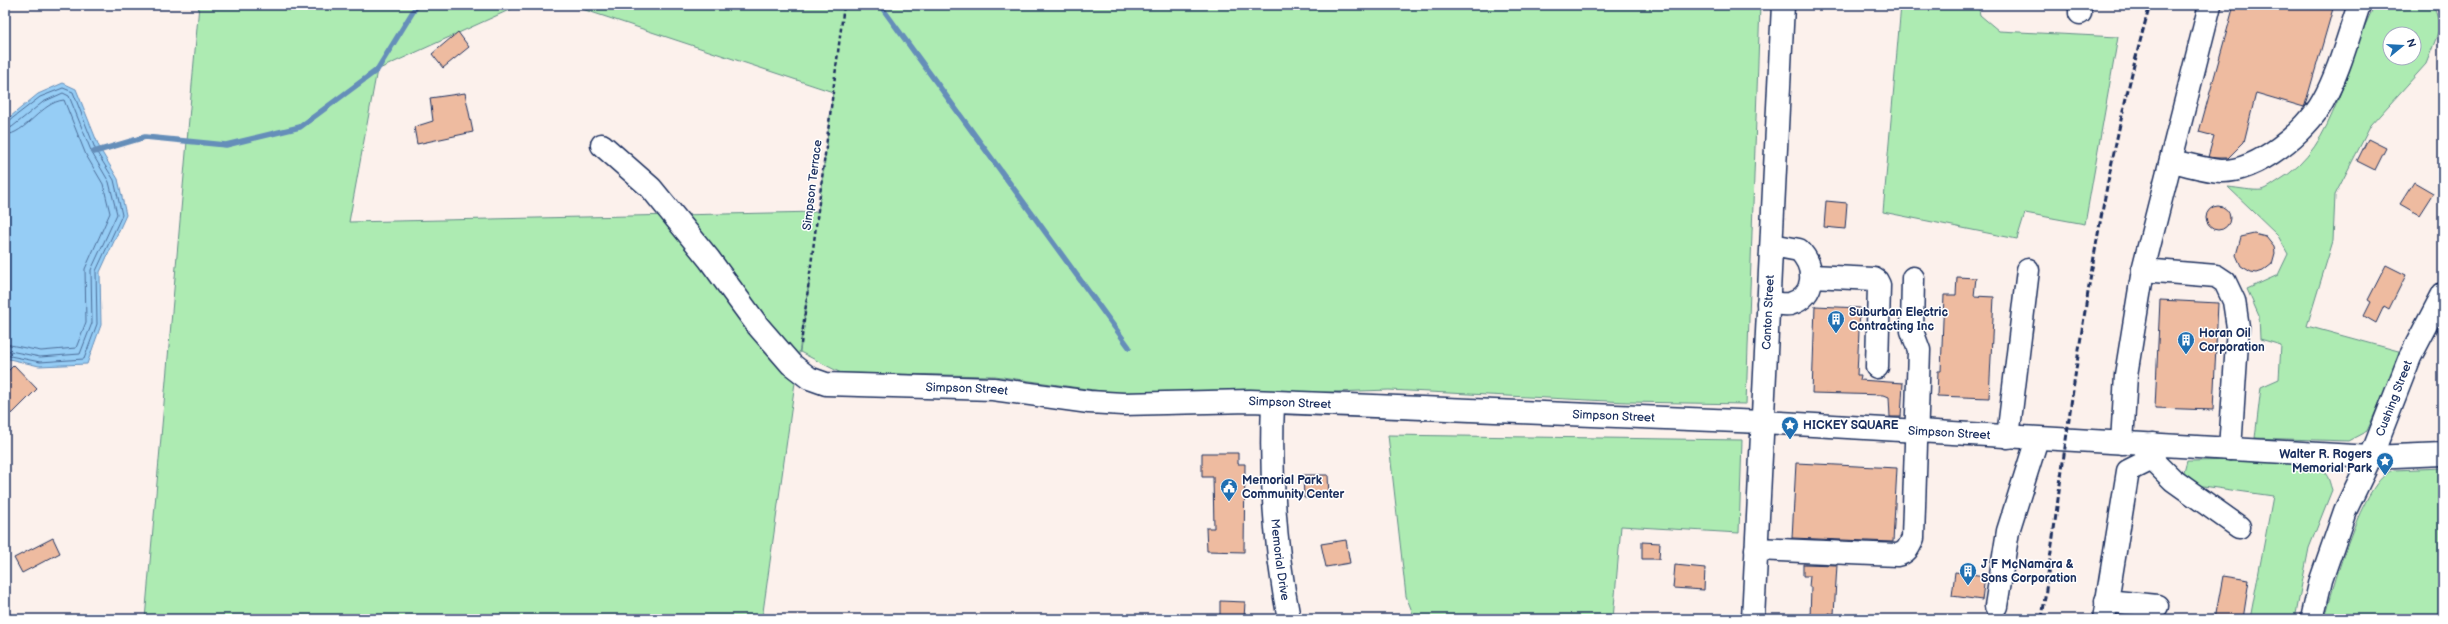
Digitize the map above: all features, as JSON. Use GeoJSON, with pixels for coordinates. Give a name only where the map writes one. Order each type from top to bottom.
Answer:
{"type":"FeatureCollection","features":[{"type":"Feature","properties":{"kind":"street","name":"Canton Street"},"geometry":{"type":"LineString","coordinates":[[1753,619],[1784,5]]}},
{"type":"Feature","properties":{"kind":"street"},"geometry":{"type":"LineString","coordinates":[[2122,443],[2126,375],[2143,270],[2210,5]]}},
{"type":"Feature","properties":{"kind":"street"},"geometry":{"type":"LineString","coordinates":[[2171,161],[2222,171],[2253,164],[2270,155],[2310,120],[2322,102],[2360,5]]}},
{"type":"Feature","properties":{"kind":"street","name":"Simpson Street"},"geometry":{"type":"LineString","coordinates":[[602,144],[651,188],[709,259],[758,326],[791,364],[809,378],[839,386],[993,388],[1089,402],[1123,404],[1250,401],[1762,422],[2122,443],[2153,452],[2230,449],[2371,457],[2443,454]]}},
{"type":"Feature","properties":{"kind":"street"},"geometry":{"type":"LineString","coordinates":[[1768,303],[1788,304],[1796,301],[1804,295],[1812,276],[1811,266],[1799,250],[1772,245]]}},
{"type":"Feature","properties":{"kind":"street"},"geometry":{"type":"LineString","coordinates":[[2008,437],[2028,270]]}},
{"type":"Feature","properties":{"kind":"street"},"geometry":{"type":"LineString","coordinates":[[2143,270],[2216,276],[2225,282],[2234,301],[2238,327],[2230,449]]}},
{"type":"Feature","properties":{"kind":"street"},"geometry":{"type":"LineString","coordinates":[[1812,276],[1874,279],[1878,281],[1877,366]]}},
{"type":"Feature","properties":{"kind":"street"},"geometry":{"type":"LineString","coordinates":[[1756,549],[1897,555],[1904,553],[1913,538],[1919,350],[1912,331],[1913,278]]}},
{"type":"Feature","properties":{"kind":"street","name":"Cushing Street"},"geometry":{"type":"LineString","coordinates":[[2312,619],[2331,547],[2345,511],[2371,457],[2410,357],[2443,294]]}},
{"type":"Feature","properties":{"kind":"street","name":"Memorial Drive"},"geometry":{"type":"LineString","coordinates":[[1274,403],[1273,510],[1279,566],[1289,619]]}},
{"type":"Feature","properties":{"kind":"street"},"geometry":{"type":"LineString","coordinates":[[1996,606],[2008,531],[2037,439]]}},
{"type":"Feature","properties":{"kind":"street"},"geometry":{"type":"LineString","coordinates":[[2157,606],[2105,610],[2128,471],[2153,452],[2173,480],[2240,527]]}},
{"type":"Feature","properties":{"kind":"path","name":"Simpson Terrace"},"geometry":{"type":"LineString","coordinates":[[791,364],[800,352],[844,5]]}},
{"type":"Feature","properties":{"kind":"green space"},"geometry":{"type":"Polygon","coordinates":[[[199,5],[520,5],[377,70],[349,222],[818,212],[833,92],[570,5],[1760,5],[1746,404],[1627,402],[1389,390],[1250,395],[1115,393],[995,376],[841,373],[800,352],[809,282],[762,619],[145,619],[199,5]]]}},
{"type":"Feature","properties":{"kind":"green space"},"geometry":{"type":"Polygon","coordinates":[[[1901,5],[1978,5],[1980,15],[1999,31],[2118,37],[2085,224],[2025,213],[2017,239],[1883,212],[1901,5]]]}},
{"type":"Feature","properties":{"kind":"green space"},"geometry":{"type":"Polygon","coordinates":[[[2375,5],[2433,5],[2441,26],[2426,64],[2371,125],[2335,195],[2333,241],[2307,326],[2402,352],[2367,431],[2348,441],[2255,438],[2261,387],[2279,379],[2281,345],[2260,339],[2259,316],[2247,289],[2278,275],[2288,254],[2277,234],[2228,187],[2262,190],[2268,188],[2298,166],[2314,147],[2327,125],[2364,27],[2375,5]]]}},
{"type":"Feature","properties":{"kind":"green space"},"geometry":{"type":"Polygon","coordinates":[[[1388,435],[1742,440],[1739,533],[1621,526],[1613,619],[1415,619],[1406,596],[1388,435]]]}},
{"type":"Feature","properties":{"kind":"green space"},"geometry":{"type":"Polygon","coordinates":[[[2238,460],[2282,462],[2301,464],[2316,468],[2325,473],[2332,490],[2309,548],[2295,619],[2250,619],[2273,496],[2196,485],[2183,476],[2187,461],[2238,460]]]}},
{"type":"Feature","properties":{"kind":"green space"},"geometry":{"type":"Polygon","coordinates":[[[2443,468],[2443,619],[2325,619],[2334,584],[2350,536],[2360,512],[2371,492],[2382,477],[2394,470],[2443,468]]]}},
{"type":"Feature","properties":{"kind":"water"},"geometry":{"type":"Polygon","coordinates":[[[63,83],[76,89],[100,149],[118,179],[126,215],[100,272],[101,325],[87,364],[39,366],[5,358],[5,121],[38,94],[63,83]]]}},
{"type":"Feature","properties":{"kind":"building"},"geometry":{"type":"Polygon","coordinates":[[[2234,5],[2334,5],[2304,107],[2256,93],[2244,142],[2228,158],[2208,157],[2214,136],[2199,132],[2234,5]]]}},
{"type":"Feature","properties":{"kind":"building"},"geometry":{"type":"Polygon","coordinates":[[[458,32],[469,47],[443,68],[432,54],[458,32]]]}},
{"type":"Feature","properties":{"kind":"building"},"geometry":{"type":"Polygon","coordinates":[[[465,93],[473,132],[417,144],[414,127],[433,121],[430,98],[465,93]]]}},
{"type":"Feature","properties":{"kind":"building"},"geometry":{"type":"Polygon","coordinates":[[[2368,139],[2386,148],[2375,170],[2357,161],[2368,139]]]}},
{"type":"Feature","properties":{"kind":"building"},"geometry":{"type":"Polygon","coordinates":[[[2414,182],[2433,193],[2419,215],[2400,204],[2414,182]]]}},
{"type":"Feature","properties":{"kind":"building"},"geometry":{"type":"Polygon","coordinates":[[[1826,201],[1847,203],[1845,229],[1824,227],[1826,201]]]}},
{"type":"Feature","properties":{"kind":"building"},"geometry":{"type":"Polygon","coordinates":[[[2218,206],[2227,209],[2230,218],[2227,227],[2218,230],[2209,227],[2206,218],[2209,209],[2218,206]]]}},
{"type":"Feature","properties":{"kind":"building"},"geometry":{"type":"Polygon","coordinates":[[[2254,234],[2266,237],[2274,247],[2275,253],[2272,264],[2263,271],[2257,273],[2251,272],[2241,266],[2236,255],[2241,237],[2254,234]]]}},
{"type":"Feature","properties":{"kind":"building"},"geometry":{"type":"Polygon","coordinates":[[[2386,265],[2406,275],[2389,309],[2384,306],[2376,323],[2364,316],[2371,302],[2368,300],[2386,265]]]}},
{"type":"Feature","properties":{"kind":"building"},"geometry":{"type":"Polygon","coordinates":[[[1957,277],[1976,278],[1974,296],[1994,297],[1989,398],[1937,396],[1938,371],[1941,371],[1944,295],[1956,295],[1957,277]]]}},
{"type":"Feature","properties":{"kind":"building","name":"Horan Oil Corporation"},"geometry":{"type":"Polygon","coordinates":[[[2160,300],[2218,303],[2213,410],[2155,408],[2160,300]]]}},
{"type":"Feature","properties":{"kind":"building","name":"Suburban Electric Contracting Inc"},"geometry":{"type":"Polygon","coordinates":[[[1815,306],[1860,308],[1857,375],[1861,375],[1860,380],[1903,383],[1901,417],[1890,417],[1889,397],[1884,395],[1812,393],[1815,306]]]}},
{"type":"Feature","properties":{"kind":"building"},"geometry":{"type":"Polygon","coordinates":[[[14,365],[37,389],[12,414],[5,407],[5,374],[14,365]]]}},
{"type":"Feature","properties":{"kind":"building","name":"Memorial Park Community Center"},"geometry":{"type":"Polygon","coordinates":[[[1202,453],[1238,453],[1238,464],[1245,464],[1244,552],[1207,551],[1206,528],[1214,528],[1213,477],[1202,477],[1202,453]]]}},
{"type":"Feature","properties":{"kind":"building"},"geometry":{"type":"Polygon","coordinates":[[[1796,463],[1897,468],[1893,542],[1792,538],[1796,463]]]}},
{"type":"Feature","properties":{"kind":"building"},"geometry":{"type":"Polygon","coordinates":[[[1303,475],[1328,475],[1329,497],[1304,498],[1303,475]]]}},
{"type":"Feature","properties":{"kind":"building"},"geometry":{"type":"Polygon","coordinates":[[[53,538],[60,553],[22,573],[14,558],[53,538]]]}},
{"type":"Feature","properties":{"kind":"building"},"geometry":{"type":"Polygon","coordinates":[[[1346,540],[1350,563],[1326,567],[1321,544],[1346,540]]]}},
{"type":"Feature","properties":{"kind":"building"},"geometry":{"type":"Polygon","coordinates":[[[1642,542],[1660,543],[1659,559],[1642,559],[1642,542]]]}},
{"type":"Feature","properties":{"kind":"building"},"geometry":{"type":"Polygon","coordinates":[[[1803,564],[1837,565],[1834,614],[1828,613],[1828,619],[1810,619],[1810,576],[1803,576],[1803,564]]]}},
{"type":"Feature","properties":{"kind":"building"},"geometry":{"type":"Polygon","coordinates":[[[1675,565],[1705,568],[1704,590],[1673,588],[1675,565]]]}},
{"type":"Feature","properties":{"kind":"building","name":"J F McNamara & Sons Corporation"},"geometry":{"type":"Polygon","coordinates":[[[1955,572],[1985,576],[1982,600],[1952,596],[1955,572]]]}},
{"type":"Feature","properties":{"kind":"building"},"geometry":{"type":"Polygon","coordinates":[[[2223,576],[2249,580],[2243,619],[2215,619],[2223,576]]]}},
{"type":"Feature","properties":{"kind":"building"},"geometry":{"type":"Polygon","coordinates":[[[1220,601],[1245,602],[1244,619],[1220,619],[1220,601]]]}},
{"type":"Feature","properties":{"kind":"waterway"},"geometry":{"type":"LineString","coordinates":[[94,152],[145,137],[226,145],[300,127],[377,70],[417,5]]}},
{"type":"Feature","properties":{"kind":"waterway"},"geometry":{"type":"LineString","coordinates":[[880,5],[1129,347]]}},
{"type":"Feature","properties":{"kind":"railway"},"geometry":{"type":"LineString","coordinates":[[2042,619],[2073,387],[2098,233],[2130,81],[2150,5]]}},
{"type":"Feature","properties":{"kind":"place","name":"Suburban Electric Contracting Inc"},"geometry":{"type":"Point","coordinates":[1836,334]}},
{"type":"Feature","properties":{"kind":"place","name":"Horan Oil Corporation"},"geometry":{"type":"Point","coordinates":[2186,355]}},
{"type":"Feature","properties":{"kind":"place","name":"HICKEY SQUARE"},"geometry":{"type":"Point","coordinates":[1790,440]}},
{"type":"Feature","properties":{"kind":"place","name":"Walter R. Rogers Memorial Park"},"geometry":{"type":"Point","coordinates":[2385,476]}},
{"type":"Feature","properties":{"kind":"place","name":"Memorial Park Community Center"},"geometry":{"type":"Point","coordinates":[1229,502]}},
{"type":"Feature","properties":{"kind":"place","name":"J F McNamara & Sons Corporation"},"geometry":{"type":"Point","coordinates":[1968,586]}}]}
